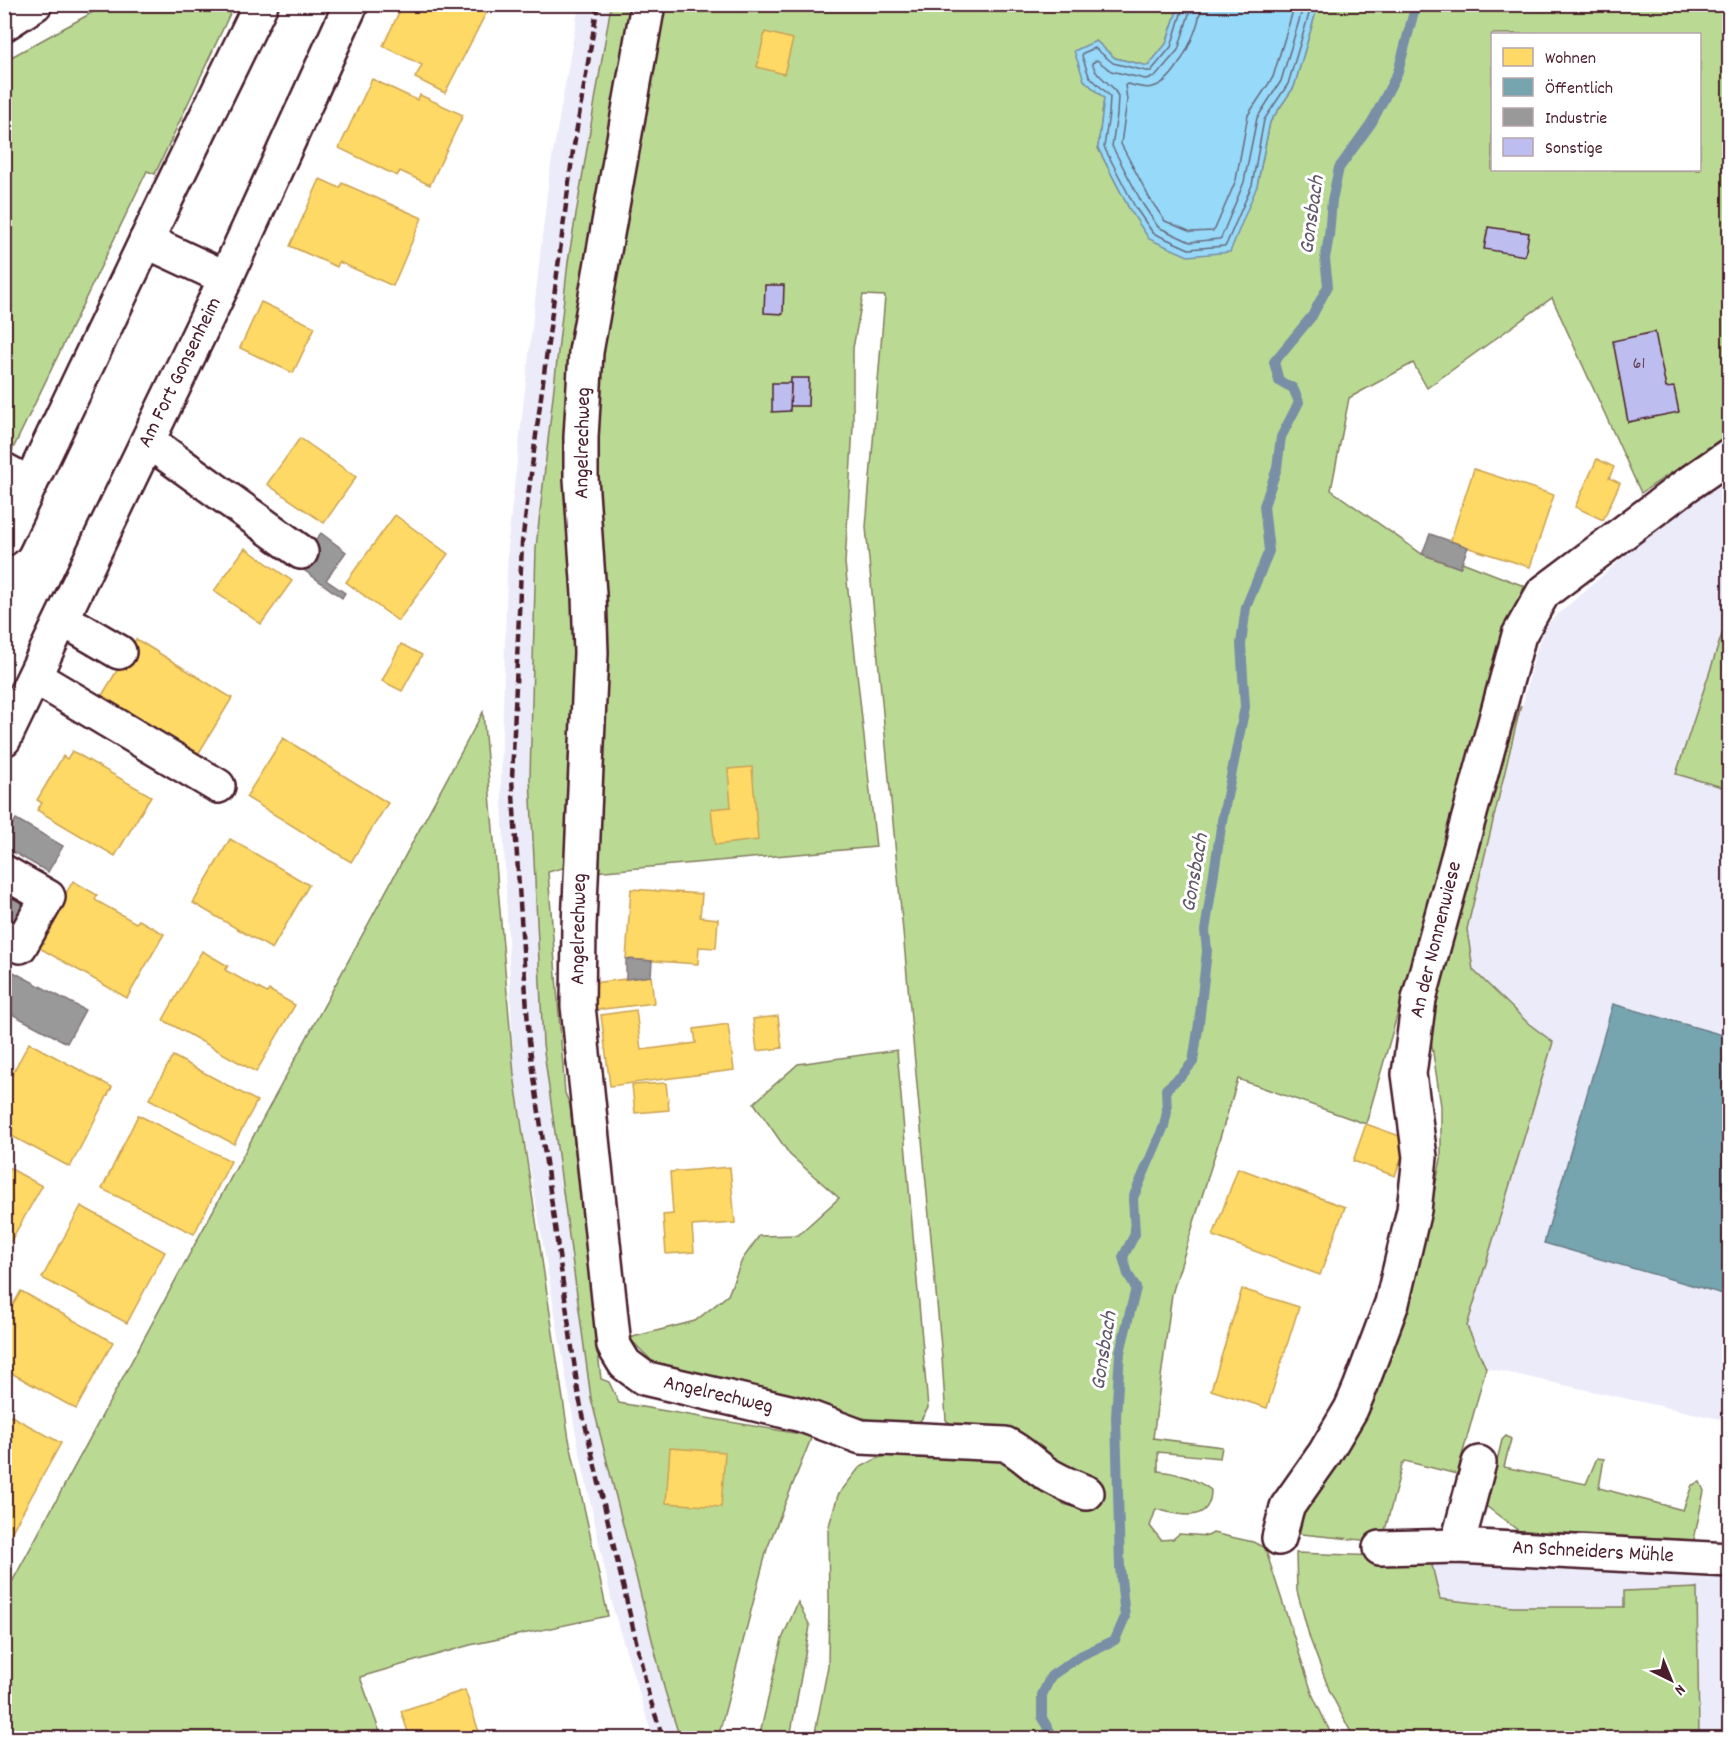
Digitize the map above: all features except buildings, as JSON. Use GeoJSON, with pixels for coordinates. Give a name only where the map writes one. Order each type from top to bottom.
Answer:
{"type":"FeatureCollection","features":[{"type":"Feature","properties":{"kind":"street"},"geometry":{"type":"LineString","coordinates":[[4,24],[35,4]]}},
{"type":"Feature","properties":{"kind":"street"},"geometry":{"type":"LineString","coordinates":[[4,539],[17,477],[146,241],[261,4]]}},
{"type":"Feature","properties":{"kind":"street","name":"Am Fort Gonsenheim"},"geometry":{"type":"LineString","coordinates":[[4,739],[226,278],[351,4]]}},
{"type":"Feature","properties":{"kind":"street","name":"Angelrechweg"},"geometry":{"type":"LineString","coordinates":[[648,4],[586,352],[581,437],[581,478],[590,594],[591,653],[579,926],[578,1006],[614,1346],[625,1364],[644,1378],[802,1415],[861,1437],[1005,1444],[1016,1449],[1044,1472],[1087,1493]]}},
{"type":"Feature","properties":{"kind":"street"},"geometry":{"type":"LineString","coordinates":[[146,241],[226,278]]}},
{"type":"Feature","properties":{"kind":"street"},"geometry":{"type":"LineString","coordinates":[[148,441],[301,552]]}},
{"type":"Feature","properties":{"kind":"street","name":"An der Nonnenwiese"},"geometry":{"type":"LineString","coordinates":[[1279,1538],[1287,1508],[1325,1453],[1351,1409],[1392,1303],[1414,1210],[1420,1156],[1409,1074],[1419,999],[1519,635],[1543,593],[1688,483],[1730,455]]}},
{"type":"Feature","properties":{"kind":"street"},"geometry":{"type":"LineString","coordinates":[[76,627],[119,652]]}},
{"type":"Feature","properties":{"kind":"street"},"geometry":{"type":"LineString","coordinates":[[35,677],[218,786]]}},
{"type":"Feature","properties":{"kind":"street"},"geometry":{"type":"LineString","coordinates":[[4,872],[48,897],[20,946],[4,937]]}},
{"type":"Feature","properties":{"kind":"street"},"geometry":{"type":"LineString","coordinates":[[1458,1546],[1479,1463]]}},
{"type":"Feature","properties":{"kind":"street","name":"An Schneiders Mühle"},"geometry":{"type":"LineString","coordinates":[[1380,1548],[1458,1546],[1730,1560]]}},
{"type":"Feature","properties":{"kind":"shaded area"},"geometry":{"type":"Polygon","coordinates":[[[579,5],[610,5],[568,262],[536,548],[530,778],[543,1044],[591,1398],[665,1691],[680,1738],[653,1738],[614,1612],[576,1435],[514,1075],[501,778],[508,541],[549,176],[579,5]]]}},
{"type":"Feature","properties":{"kind":"shaded area"},"geometry":{"type":"Polygon","coordinates":[[[1729,465],[1729,1421],[1486,1368],[1467,1326],[1553,1042],[1529,1024],[1473,970],[1467,929],[1537,647],[1547,624],[1729,465]]]}},
{"type":"Feature","properties":{"kind":"shaded area"},"geometry":{"type":"Polygon","coordinates":[[[1431,1561],[1514,1568],[1729,1578],[1729,1738],[1397,1738],[1431,1561]]]}},
{"type":"Feature","properties":{"kind":"green space"},"geometry":{"type":"Polygon","coordinates":[[[104,5],[234,5],[155,174],[147,171],[10,455],[4,457],[4,61],[104,5]]]}},
{"type":"Feature","properties":{"kind":"green space"},"geometry":{"type":"Polygon","coordinates":[[[611,5],[636,5],[575,560],[574,865],[548,872],[565,1093],[570,1105],[601,1379],[609,1382],[619,1403],[812,1436],[767,1549],[718,1738],[680,1738],[665,1691],[591,1398],[543,1044],[530,778],[536,548],[568,262],[611,5]]]}},
{"type":"Feature","properties":{"kind":"green space"},"geometry":{"type":"Polygon","coordinates":[[[658,5],[1179,5],[1166,44],[1148,66],[1115,58],[1096,41],[1084,80],[1104,98],[1098,148],[1130,210],[1257,186],[1270,122],[1294,87],[1318,5],[1729,5],[1729,440],[1641,493],[1552,298],[1427,388],[1413,363],[1349,398],[1331,490],[1422,554],[1460,568],[1462,562],[1524,586],[1366,1124],[1238,1079],[1172,1294],[1153,1438],[1222,1447],[1220,1458],[1158,1452],[1158,1471],[1199,1482],[1211,1490],[1210,1501],[1206,1509],[1192,1515],[1156,1509],[1150,1526],[1161,1540],[1173,1539],[1179,1534],[1208,1536],[1213,1533],[1253,1542],[1265,1548],[1313,1696],[1333,1738],[814,1738],[828,1666],[828,1529],[838,1495],[859,1468],[878,1458],[898,1454],[995,1453],[1065,1505],[1075,1506],[1092,1486],[1082,1471],[1061,1467],[962,1432],[946,1420],[866,527],[885,296],[863,295],[853,348],[853,426],[845,563],[876,847],[594,872],[591,439],[598,336],[658,5]]]}},
{"type":"Feature","properties":{"kind":"green space"},"geometry":{"type":"Polygon","coordinates":[[[1729,613],[1729,789],[1676,774],[1729,613]]]}},
{"type":"Feature","properties":{"kind":"green space"},"geometry":{"type":"Polygon","coordinates":[[[1521,705],[1467,929],[1473,970],[1529,1024],[1553,1042],[1467,1326],[1486,1368],[1457,1474],[1405,1461],[1382,1542],[1301,1534],[1294,1528],[1295,1517],[1356,1423],[1395,1344],[1422,1248],[1441,1159],[1441,1106],[1427,1013],[1461,876],[1521,705]]]}},
{"type":"Feature","properties":{"kind":"green space"},"geometry":{"type":"Polygon","coordinates":[[[483,712],[514,1075],[569,1439],[608,1616],[470,1645],[360,1677],[382,1738],[8,1738],[4,1732],[5,1595],[483,712]]]}},
{"type":"Feature","properties":{"kind":"green space"},"geometry":{"type":"Polygon","coordinates":[[[897,1050],[928,1408],[921,1420],[906,1430],[886,1423],[666,1375],[629,1338],[695,1321],[728,1295],[742,1260],[759,1236],[798,1235],[839,1198],[790,1155],[754,1103],[798,1064],[897,1050]]]}},
{"type":"Feature","properties":{"kind":"green space"},"geometry":{"type":"Polygon","coordinates":[[[1506,1436],[1511,1439],[1504,1467],[1586,1484],[1597,1458],[1604,1459],[1599,1488],[1683,1510],[1692,1485],[1700,1482],[1704,1491],[1694,1540],[1519,1531],[1486,1506],[1502,1440],[1506,1436]]]}},
{"type":"Feature","properties":{"kind":"green space"},"geometry":{"type":"Polygon","coordinates":[[[1296,1553],[1379,1556],[1399,1564],[1431,1561],[1440,1599],[1513,1607],[1624,1607],[1624,1591],[1697,1588],[1699,1738],[1354,1738],[1330,1692],[1310,1639],[1297,1591],[1296,1553]]]}},
{"type":"Feature","properties":{"kind":"green space"},"geometry":{"type":"Polygon","coordinates":[[[798,1602],[810,1626],[790,1738],[759,1738],[782,1639],[798,1602]]]}},
{"type":"Feature","properties":{"kind":"water"},"geometry":{"type":"Polygon","coordinates":[[[1179,5],[1318,5],[1294,87],[1270,122],[1257,186],[1230,252],[1188,256],[1149,239],[1130,210],[1098,148],[1104,98],[1084,80],[1074,51],[1096,41],[1115,58],[1148,66],[1166,44],[1179,5]]]}},
{"type":"Feature","properties":{"kind":"waterway","name":"Gonsbach"},"geometry":{"type":"LineString","coordinates":[[1054,1738],[1042,1718],[1042,1695],[1051,1676],[1080,1656],[1115,1640],[1125,1617],[1120,1568],[1116,1417],[1120,1352],[1136,1288],[1128,1274],[1123,1257],[1135,1234],[1133,1198],[1164,1126],[1167,1112],[1166,1089],[1193,1062],[1207,951],[1205,931],[1222,821],[1245,707],[1241,644],[1246,607],[1269,551],[1264,506],[1277,468],[1281,437],[1299,402],[1293,388],[1279,381],[1274,362],[1312,316],[1328,286],[1325,259],[1332,200],[1339,168],[1372,122],[1398,72],[1416,4]]}},
{"type":"Feature","properties":{"kind":"railway"},"geometry":{"type":"LineString","coordinates":[[598,4],[573,151],[522,543],[512,779],[529,1041],[579,1398],[649,1696],[663,1738]]}}]}
